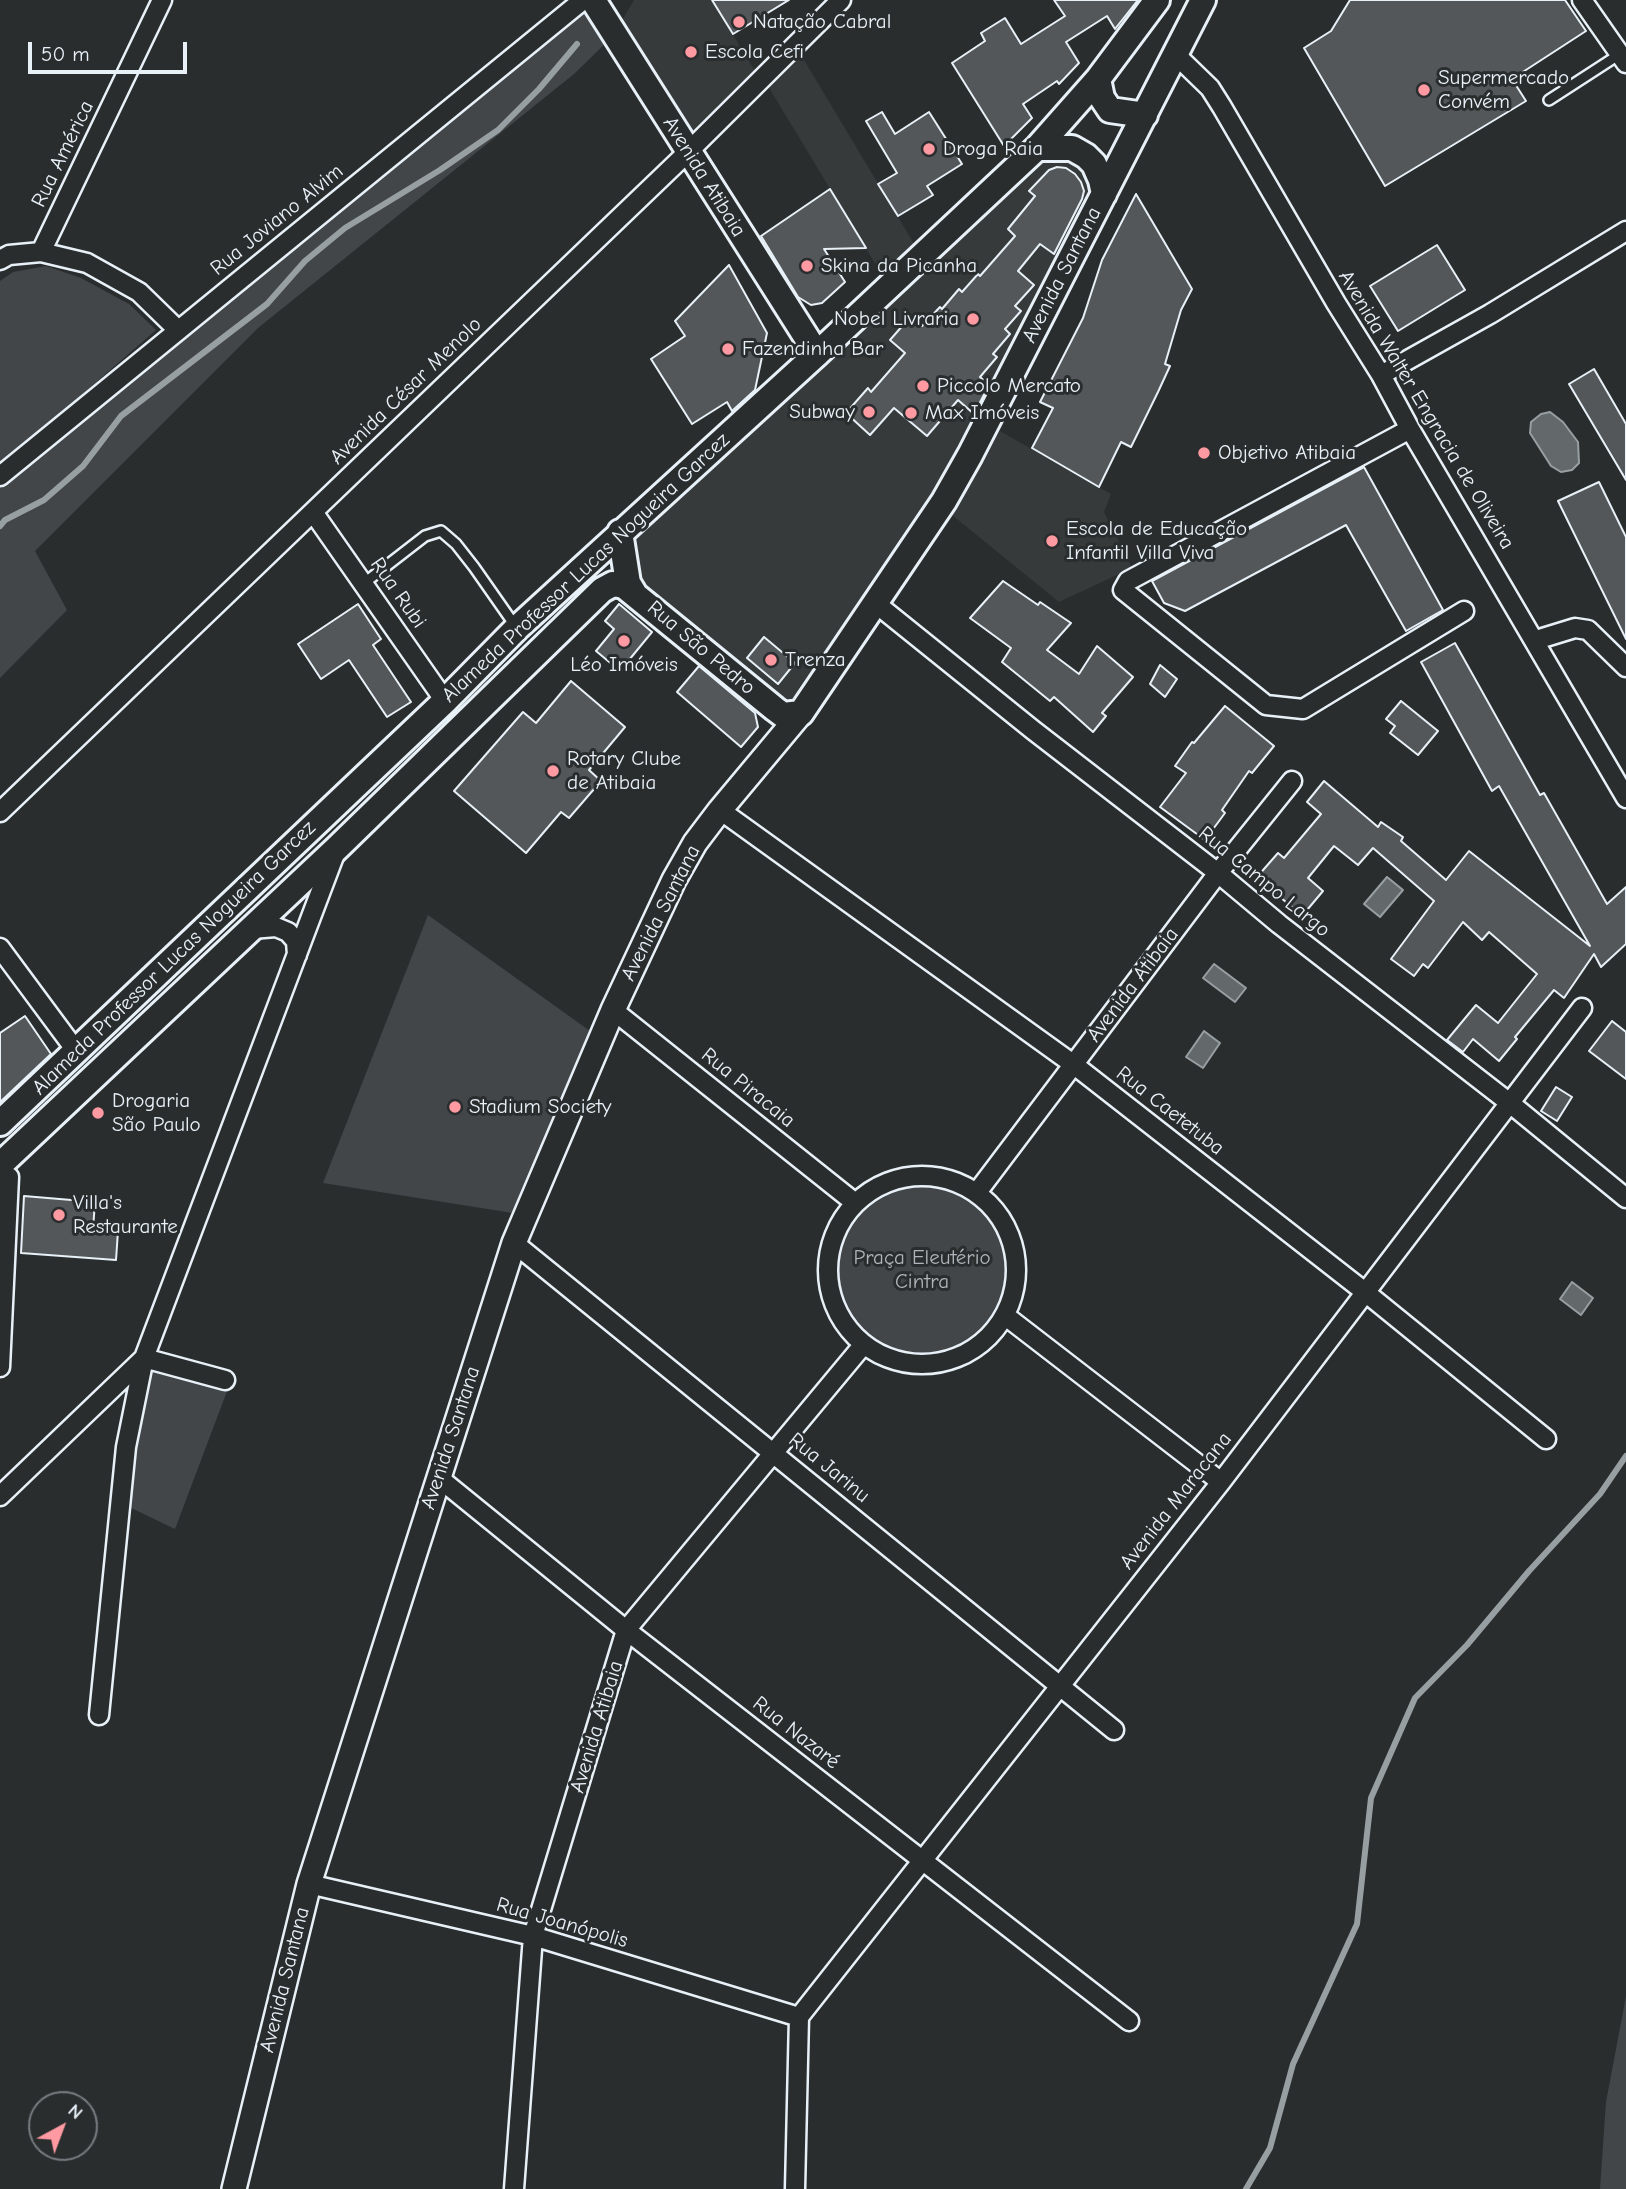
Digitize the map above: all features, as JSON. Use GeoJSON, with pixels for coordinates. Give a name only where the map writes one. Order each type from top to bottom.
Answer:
{"type":"FeatureCollection","features":[{"type":"Feature","properties":{"kind":"main road","name":"Avenida Atibaia"},"geometry":{"type":"LineString","coordinates":[[593,0],[817,354]]}},
{"type":"Feature","properties":{"kind":"main road","name":"Alameda Professor Lucas Nogueira Garcez"},"geometry":{"type":"LineString","coordinates":[[0,1123],[445,701],[517,628],[817,354],[1037,148],[1098,79],[1157,0]]}},
{"type":"Feature","properties":{"kind":"main road"},"geometry":{"type":"LineString","coordinates":[[1176,55],[1203,0]]}},
{"type":"Feature","properties":{"kind":"main road","name":"Avenida Santana"},"geometry":{"type":"LineString","coordinates":[[800,713],[944,501],[1176,55]]}},
{"type":"Feature","properties":{"kind":"main road"},"geometry":{"type":"LineString","coordinates":[[1098,79],[1102,98],[1110,110],[1145,115]]}},
{"type":"Feature","properties":{"kind":"main road"},"geometry":{"type":"LineString","coordinates":[[1037,148],[1072,148],[1086,156],[1094,164],[1104,194]]}},
{"type":"Feature","properties":{"kind":"main road"},"geometry":{"type":"LineString","coordinates":[[620,532],[628,583],[634,593]]}},
{"type":"Feature","properties":{"kind":"main road","name":"Rua São Pedro"},"geometry":{"type":"LineString","coordinates":[[602,590],[613,584],[624,586],[783,715],[800,713]]}},
{"type":"Feature","properties":{"kind":"main road","name":"Alameda Professor Lucas Nogueira Garcez"},"geometry":{"type":"LineString","coordinates":[[7,1165],[602,590]]}},
{"type":"Feature","properties":{"kind":"main road"},"geometry":{"type":"LineString","coordinates":[[337,848],[342,797]]}},
{"type":"Feature","properties":{"kind":"street","name":"Rua América"},"geometry":{"type":"LineString","coordinates":[[41,252],[162,0]]}},
{"type":"Feature","properties":{"kind":"street","name":"Rua Joviano Alvim"},"geometry":{"type":"LineString","coordinates":[[0,476],[583,0]]}},
{"type":"Feature","properties":{"kind":"street","name":"Avenida César Menolo"},"geometry":{"type":"LineString","coordinates":[[0,812],[688,152],[842,0]]}},
{"type":"Feature","properties":{"kind":"street"},"geometry":{"type":"LineString","coordinates":[[1582,0],[1623,59]]}},
{"type":"Feature","properties":{"kind":"street","name":"Avenida Walter Engracia de Oliveira"},"geometry":{"type":"LineString","coordinates":[[1176,55],[1210,89],[1222,107],[1626,798]]}},
{"type":"Feature","properties":{"kind":"street"},"geometry":{"type":"LineString","coordinates":[[1381,375],[1490,314],[1626,231]]}},
{"type":"Feature","properties":{"kind":"street"},"geometry":{"type":"LineString","coordinates":[[0,260],[9,255],[41,252],[87,263],[138,292],[178,330]]}},
{"type":"Feature","properties":{"kind":"street"},"geometry":{"type":"LineString","coordinates":[[1410,429],[1128,581],[1124,590],[1266,705],[1303,709],[1464,611]]}},
{"type":"Feature","properties":{"kind":"street","name":"Rua Rubi"},"geometry":{"type":"LineString","coordinates":[[313,512],[445,701]]}},
{"type":"Feature","properties":{"kind":"street","name":"Rua Campo Largo"},"geometry":{"type":"LineString","coordinates":[[874,602],[1033,730],[1218,873],[1279,925],[1511,1104],[1626,1198]]}},
{"type":"Feature","properties":{"kind":"street"},"geometry":{"type":"LineString","coordinates":[[1535,640],[1575,628],[1588,630],[1626,667]]}},
{"type":"Feature","properties":{"kind":"street"},"geometry":{"type":"LineString","coordinates":[[775,709],[783,726],[781,736]]}},
{"type":"Feature","properties":{"kind":"street","name":"Avenida Santana"},"geometry":{"type":"LineString","coordinates":[[234,2189],[309,1884],[514,1243],[613,1010],[674,880],[695,843],[800,713]]}},
{"type":"Feature","properties":{"kind":"street","name":"Avenida Atibaia"},"geometry":{"type":"LineString","coordinates":[[978,1191],[1218,873],[1292,781]]}},
{"type":"Feature","properties":{"kind":"street","name":"Rua Caetetuba"},"geometry":{"type":"LineString","coordinates":[[720,810],[1073,1064],[1364,1292],[1546,1439]]}},
{"type":"Feature","properties":{"kind":"street"},"geometry":{"type":"LineString","coordinates":[[99,1715],[126,1447],[144,1358],[337,848]]}},
{"type":"Feature","properties":{"kind":"street"},"geometry":{"type":"LineString","coordinates":[[251,929],[276,927],[288,932],[296,941],[298,955]]}},
{"type":"Feature","properties":{"kind":"street"},"geometry":{"type":"LineString","coordinates":[[0,948],[77,1052]]}},
{"type":"Feature","properties":{"kind":"street","name":"Avenida Maracana"},"geometry":{"type":"LineString","coordinates":[[799,2017],[1221,1482],[1582,1008]]}},
{"type":"Feature","properties":{"kind":"street","name":"Rua Piracaia"},"geometry":{"type":"LineString","coordinates":[[613,1010],[854,1202]]}},
{"type":"Feature","properties":{"kind":"street"},"geometry":{"type":"LineString","coordinates":[[0,1367],[7,1165]]}},
{"type":"Feature","properties":{"kind":"street"},"geometry":{"type":"LineString","coordinates":[[925,1176],[954,1182],[978,1191],[1000,1218],[1013,1245],[1016,1274],[1007,1317],[975,1348],[948,1361],[919,1364],[890,1359],[864,1344],[844,1323],[831,1296],[828,1267],[833,1238],[854,1202],[896,1180],[925,1176]]}},
{"type":"Feature","properties":{"kind":"street","name":"Rua Jarinu"},"geometry":{"type":"LineString","coordinates":[[514,1243],[1114,1730]]}},
{"type":"Feature","properties":{"kind":"street"},"geometry":{"type":"LineString","coordinates":[[1007,1317],[1221,1482]]}},
{"type":"Feature","properties":{"kind":"street","name":"Avenida Atibaia"},"geometry":{"type":"LineString","coordinates":[[514,2189],[533,1936],[626,1630],[864,1344]]}},
{"type":"Feature","properties":{"kind":"street"},"geometry":{"type":"LineString","coordinates":[[144,1358],[225,1380]]}},
{"type":"Feature","properties":{"kind":"street"},"geometry":{"type":"LineString","coordinates":[[0,1496],[144,1358]]}},
{"type":"Feature","properties":{"kind":"street","name":"Rua Nazaré"},"geometry":{"type":"LineString","coordinates":[[439,1478],[626,1630],[1129,2021]]}},
{"type":"Feature","properties":{"kind":"street","name":"Rua Joanópolis"},"geometry":{"type":"LineString","coordinates":[[309,1884],[533,1936],[799,2017]]}},
{"type":"Feature","properties":{"kind":"street"},"geometry":{"type":"LineString","coordinates":[[795,2189],[799,2017]]}},
{"type":"Feature","properties":{"kind":"lane"},"geometry":{"type":"LineString","coordinates":[[1549,100],[1623,59]]}},
{"type":"Feature","properties":{"kind":"lane"},"geometry":{"type":"LineString","coordinates":[[363,584],[425,536],[442,531],[474,567],[517,628]]}},
{"type":"Feature","properties":{"kind":"shaded area","name":"Escola Cefi"},"geometry":{"type":"Polygon","coordinates":[[[634,0],[712,0],[755,71],[689,137],[620,24],[634,0]]]}},
{"type":"Feature","properties":{"kind":"shaded area","name":"Escola Cefi"},"geometry":{"type":"Polygon","coordinates":[[[801,55],[916,247],[885,280],[768,86],[801,55]]]}},
{"type":"Feature","properties":{"kind":"shaded area"},"geometry":{"type":"Polygon","coordinates":[[[1072,152],[1097,181],[966,454],[791,715],[625,571],[620,532],[1038,154],[1072,152]]]}},
{"type":"Feature","properties":{"kind":"shaded area"},"geometry":{"type":"Polygon","coordinates":[[[1550,412],[1563,422],[1578,442],[1579,463],[1572,470],[1561,472],[1551,466],[1530,433],[1531,422],[1541,414],[1550,412]]]}},
{"type":"Feature","properties":{"kind":"shaded area","name":"Escola de Educação Infantil Villa Viva"},"geometry":{"type":"Polygon","coordinates":[[[1000,431],[1111,494],[1104,512],[1132,568],[1059,602],[952,515],[1000,431]]]}},
{"type":"Feature","properties":{"kind":"shaded area"},"geometry":{"type":"Polygon","coordinates":[[[1387,877],[1403,890],[1380,917],[1364,904],[1387,877]]]}},
{"type":"Feature","properties":{"kind":"shaded area"},"geometry":{"type":"Polygon","coordinates":[[[1214,964],[1246,988],[1235,1002],[1203,978],[1214,964]]]}},
{"type":"Feature","properties":{"kind":"shaded area"},"geometry":{"type":"Polygon","coordinates":[[[1204,1031],[1220,1043],[1203,1068],[1186,1057],[1204,1031]]]}},
{"type":"Feature","properties":{"kind":"shaded area"},"geometry":{"type":"Polygon","coordinates":[[[1572,1282],[1593,1298],[1581,1315],[1560,1299],[1572,1282]]]}},
{"type":"Feature","properties":{"kind":"green space"},"geometry":{"type":"Polygon","coordinates":[[[585,0],[613,36],[574,74],[258,328],[35,551],[67,610],[0,678],[0,476],[585,0]]]}},
{"type":"Feature","properties":{"kind":"green space"},"geometry":{"type":"Polygon","coordinates":[[[46,266],[81,278],[129,304],[156,330],[0,466],[0,281],[13,272],[46,266]]]}},
{"type":"Feature","properties":{"kind":"green space","name":"Stadium Society"},"geometry":{"type":"Polygon","coordinates":[[[428,915],[590,1031],[513,1213],[323,1183],[428,915]]]}},
{"type":"Feature","properties":{"kind":"green space","name":"Praça Eleutério Cintra"},"geometry":{"type":"Polygon","coordinates":[[[922,1176],[958,1183],[988,1204],[1009,1234],[1016,1270],[1009,1306],[988,1336],[958,1357],[922,1364],[886,1357],[856,1336],[835,1306],[828,1270],[835,1234],[856,1204],[886,1183],[922,1176]]]}},
{"type":"Feature","properties":{"kind":"green space"},"geometry":{"type":"Polygon","coordinates":[[[151,1370],[229,1386],[175,1529],[127,1506],[151,1370]]]}},
{"type":"Feature","properties":{"kind":"green space"},"geometry":{"type":"Polygon","coordinates":[[[1626,1996],[1626,2189],[1600,2189],[1606,2102],[1626,1996]]]}},
{"type":"Feature","properties":{"kind":"building","name":"Natação Cabral"},"geometry":{"type":"Polygon","coordinates":[[[712,0],[789,0],[733,34],[712,0]]]}},
{"type":"Feature","properties":{"kind":"building"},"geometry":{"type":"Polygon","coordinates":[[[1054,0],[1138,0],[1115,29],[1107,16],[1066,42],[1079,63],[1059,84],[1057,81],[1023,104],[1032,118],[1004,146],[952,63],[985,41],[981,33],[1005,18],[1021,44],[1065,16],[1054,0]]]}},
{"type":"Feature","properties":{"kind":"building","name":"Supermercado Convém"},"geometry":{"type":"Polygon","coordinates":[[[1350,0],[1565,0],[1586,31],[1512,79],[1526,101],[1385,186],[1304,48],[1331,31],[1350,0]]]}},
{"type":"Feature","properties":{"kind":"building"},"geometry":{"type":"Polygon","coordinates":[[[882,112],[895,134],[929,112],[962,164],[927,186],[933,195],[898,216],[878,184],[897,173],[866,121],[882,112]]]}},
{"type":"Feature","properties":{"kind":"building"},"geometry":{"type":"Polygon","coordinates":[[[1066,168],[1075,174],[1084,191],[1082,199],[1054,254],[1040,244],[1018,271],[1034,285],[1015,306],[1021,311],[1005,329],[1010,334],[993,354],[997,357],[980,377],[989,385],[974,414],[958,400],[927,436],[894,408],[870,435],[846,413],[868,388],[871,392],[905,353],[890,340],[911,316],[922,326],[940,307],[942,309],[959,289],[962,292],[978,274],[980,276],[1015,236],[1008,229],[1035,196],[1029,191],[1049,170],[1066,168]]]}},
{"type":"Feature","properties":{"kind":"building","name":"Skina da Picanha"},"geometry":{"type":"Polygon","coordinates":[[[830,189],[866,248],[824,249],[845,282],[822,303],[811,305],[798,297],[761,236],[830,189]]]}},
{"type":"Feature","properties":{"kind":"building"},"geometry":{"type":"Polygon","coordinates":[[[1136,194],[1192,289],[1181,310],[1165,364],[1170,366],[1158,392],[1131,447],[1121,442],[1099,487],[1032,448],[1053,408],[1040,402],[1083,318],[1102,260],[1136,194]]]}},
{"type":"Feature","properties":{"kind":"building"},"geometry":{"type":"Polygon","coordinates":[[[1437,245],[1465,290],[1398,331],[1370,286],[1437,245]]]}},
{"type":"Feature","properties":{"kind":"building","name":"Fazendinha Bar"},"geometry":{"type":"Polygon","coordinates":[[[729,265],[767,333],[755,390],[732,411],[727,402],[692,424],[651,359],[685,336],[675,321],[729,265]]]}},
{"type":"Feature","properties":{"kind":"building"},"geometry":{"type":"Polygon","coordinates":[[[1594,369],[1626,424],[1626,480],[1569,384],[1594,369]]]}},
{"type":"Feature","properties":{"kind":"building"},"geometry":{"type":"Polygon","coordinates":[[[1364,467],[1443,610],[1406,631],[1346,525],[1185,611],[1164,603],[1152,581],[1364,467]]]}},
{"type":"Feature","properties":{"kind":"building"},"geometry":{"type":"Polygon","coordinates":[[[1599,482],[1626,537],[1626,639],[1558,501],[1599,482]]]}},
{"type":"Feature","properties":{"kind":"building"},"geometry":{"type":"Polygon","coordinates":[[[1003,581],[1071,623],[1047,650],[1079,674],[1097,646],[1133,677],[1102,713],[1106,716],[1093,732],[1054,697],[1050,701],[1002,662],[1011,648],[970,618],[1003,581]]]}},
{"type":"Feature","properties":{"kind":"building"},"geometry":{"type":"Polygon","coordinates":[[[358,604],[381,639],[373,645],[411,702],[387,717],[349,660],[321,679],[298,644],[358,604]]]}},
{"type":"Feature","properties":{"kind":"building","name":"Léo Imóveis"},"geometry":{"type":"Polygon","coordinates":[[[619,604],[652,632],[620,671],[596,651],[614,629],[605,621],[619,604]]]}},
{"type":"Feature","properties":{"kind":"building","name":"Trenza"},"geometry":{"type":"Polygon","coordinates":[[[764,637],[795,663],[778,684],[747,658],[764,637]]]}},
{"type":"Feature","properties":{"kind":"building"},"geometry":{"type":"Polygon","coordinates":[[[1455,643],[1540,795],[1544,793],[1607,904],[1626,887],[1626,944],[1601,967],[1594,954],[1564,998],[1554,990],[1499,1061],[1473,1039],[1463,1052],[1447,1040],[1476,1005],[1498,1023],[1537,974],[1489,932],[1482,940],[1463,922],[1428,968],[1423,964],[1414,976],[1391,959],[1434,901],[1373,848],[1358,865],[1334,846],[1308,878],[1323,891],[1302,916],[1257,877],[1278,853],[1284,858],[1321,814],[1307,802],[1324,781],[1378,827],[1381,822],[1403,837],[1401,841],[1446,880],[1469,851],[1590,946],[1499,786],[1492,791],[1421,662],[1455,643]]]}},
{"type":"Feature","properties":{"kind":"building"},"geometry":{"type":"Polygon","coordinates":[[[1160,665],[1177,679],[1165,697],[1150,684],[1160,665]]]}},
{"type":"Feature","properties":{"kind":"building"},"geometry":{"type":"Polygon","coordinates":[[[699,666],[755,713],[758,727],[741,747],[677,692],[699,666]]]}},
{"type":"Feature","properties":{"kind":"building"},"geometry":{"type":"Polygon","coordinates":[[[571,681],[625,727],[589,770],[601,781],[569,818],[561,812],[526,853],[454,791],[523,712],[536,723],[571,681]]]}},
{"type":"Feature","properties":{"kind":"building"},"geometry":{"type":"Polygon","coordinates":[[[1401,701],[1438,731],[1418,755],[1390,733],[1395,726],[1386,719],[1401,701]]]}},
{"type":"Feature","properties":{"kind":"building"},"geometry":{"type":"Polygon","coordinates":[[[1225,706],[1274,746],[1252,773],[1249,771],[1222,810],[1225,813],[1205,840],[1160,807],[1186,773],[1175,766],[1192,742],[1194,743],[1225,706]]]}},
{"type":"Feature","properties":{"kind":"building"},"geometry":{"type":"Polygon","coordinates":[[[25,1016],[51,1054],[0,1102],[0,1033],[25,1016]]]}},
{"type":"Feature","properties":{"kind":"building"},"geometry":{"type":"Polygon","coordinates":[[[1612,1021],[1626,1032],[1626,1079],[1589,1051],[1612,1021]]]}},
{"type":"Feature","properties":{"kind":"building"},"geometry":{"type":"Polygon","coordinates":[[[1556,1087],[1572,1097],[1557,1121],[1541,1111],[1556,1087]]]}},
{"type":"Feature","properties":{"kind":"building","name":"Villa's Restaurante"},"geometry":{"type":"Polygon","coordinates":[[[24,1196],[95,1202],[93,1229],[118,1231],[116,1260],[21,1253],[24,1196]]]}},
{"type":"Feature","properties":{"kind":"waterway"},"geometry":{"type":"LineString","coordinates":[[0,526],[5,520],[44,500],[83,466],[121,416],[267,304],[305,261],[345,228],[440,170],[498,130],[539,89],[577,44]]}},
{"type":"Feature","properties":{"kind":"waterway"},"geometry":{"type":"LineString","coordinates":[[1246,2189],[1270,2148],[1293,2064],[1357,1924],[1371,1798],[1415,1698],[1467,1645],[1529,1571],[1600,1494],[1626,1456]]}},
{"type":"Feature","properties":{"kind":"place","name":"Natação Cabral"},"geometry":{"type":"Point","coordinates":[739,22]}},
{"type":"Feature","properties":{"kind":"place","name":"Escola Cefi"},"geometry":{"type":"Point","coordinates":[691,52]}},
{"type":"Feature","properties":{"kind":"place","name":"Supermercado Convém"},"geometry":{"type":"Point","coordinates":[1424,90]}},
{"type":"Feature","properties":{"kind":"place","name":"Droga Raia"},"geometry":{"type":"Point","coordinates":[929,149]}},
{"type":"Feature","properties":{"kind":"place","name":"Skina da Picanha"},"geometry":{"type":"Point","coordinates":[807,266]}},
{"type":"Feature","properties":{"kind":"place","name":"Nobel Livraria"},"geometry":{"type":"Point","coordinates":[973,319]}},
{"type":"Feature","properties":{"kind":"place","name":"Fazendinha Bar"},"geometry":{"type":"Point","coordinates":[728,349]}},
{"type":"Feature","properties":{"kind":"place","name":"Piccolo Mercato"},"geometry":{"type":"Point","coordinates":[923,386]}},
{"type":"Feature","properties":{"kind":"place","name":"Subway"},"geometry":{"type":"Point","coordinates":[869,412]}},
{"type":"Feature","properties":{"kind":"place","name":"Max Imóveis"},"geometry":{"type":"Point","coordinates":[911,413]}},
{"type":"Feature","properties":{"kind":"place","name":"Objetivo Atibaia"},"geometry":{"type":"Point","coordinates":[1204,453]}},
{"type":"Feature","properties":{"kind":"place","name":"Escola de Educação Infantil Villa Viva"},"geometry":{"type":"Point","coordinates":[1052,541]}},
{"type":"Feature","properties":{"kind":"place","name":"Léo Imóveis"},"geometry":{"type":"Point","coordinates":[624,641]}},
{"type":"Feature","properties":{"kind":"place","name":"Trenza"},"geometry":{"type":"Point","coordinates":[771,660]}},
{"type":"Feature","properties":{"kind":"place","name":"Rotary Clube de Atibaia"},"geometry":{"type":"Point","coordinates":[553,771]}},
{"type":"Feature","properties":{"kind":"place","name":"Stadium Society"},"geometry":{"type":"Point","coordinates":[455,1107]}},
{"type":"Feature","properties":{"kind":"place","name":"Drogaria São Paulo"},"geometry":{"type":"Point","coordinates":[98,1113]}},
{"type":"Feature","properties":{"kind":"place","name":"Villa's Restaurante"},"geometry":{"type":"Point","coordinates":[59,1215]}}]}
